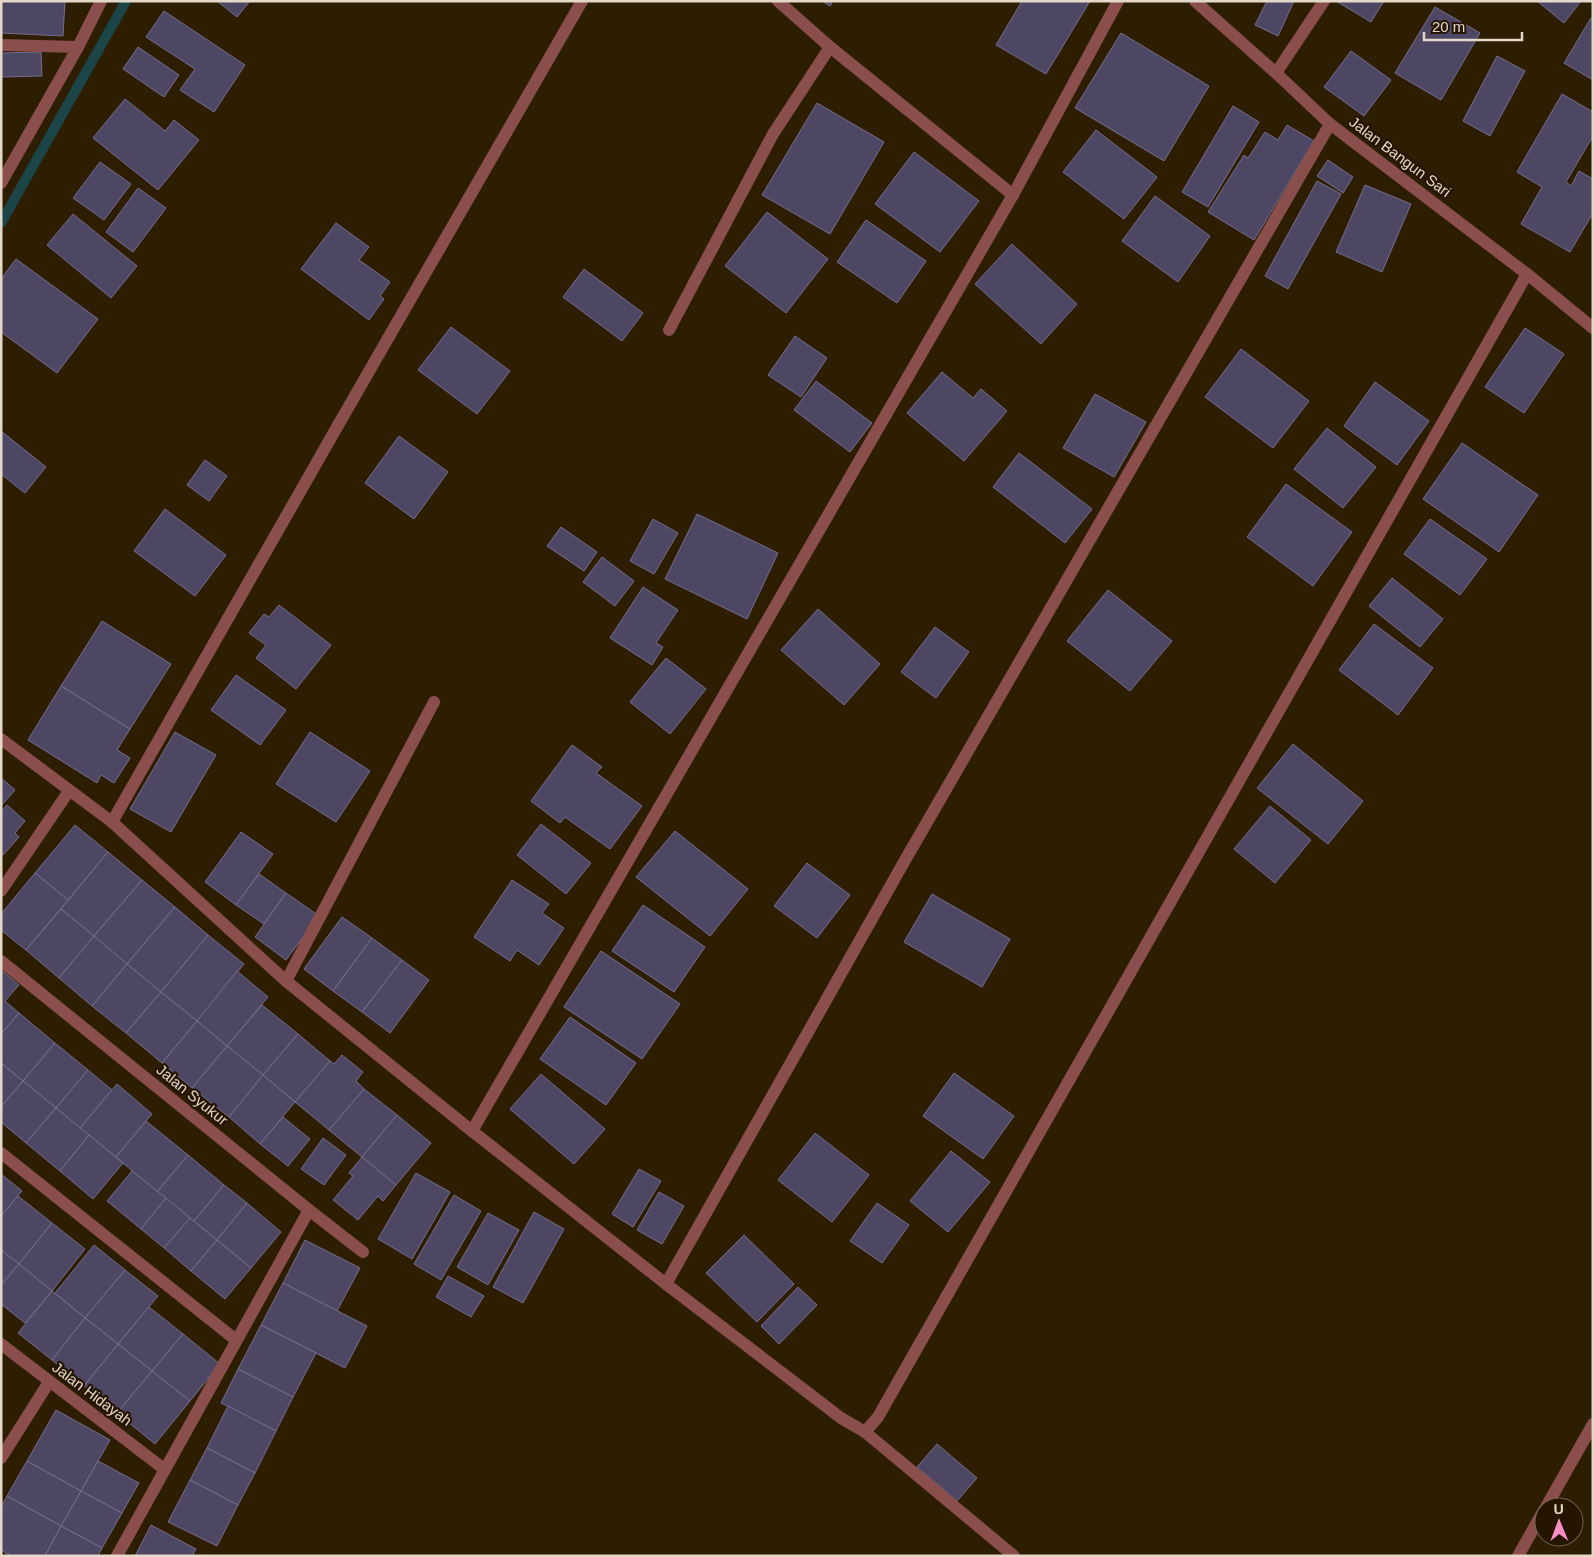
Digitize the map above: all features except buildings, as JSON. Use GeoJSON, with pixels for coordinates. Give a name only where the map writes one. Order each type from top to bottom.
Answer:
{"type":"FeatureCollection","features":[{"type":"Feature","properties":{"kind":"street"},"geometry":{"type":"LineString","coordinates":[[1,183],[78,47],[101,1]]}},
{"type":"Feature","properties":{"kind":"street"},"geometry":{"type":"LineString","coordinates":[[112,822],[582,1]]}},
{"type":"Feature","properties":{"kind":"street"},"geometry":{"type":"LineString","coordinates":[[778,1],[830,47],[1013,195]]}},
{"type":"Feature","properties":{"kind":"street"},"geometry":{"type":"LineString","coordinates":[[472,1131],[1013,195],[1118,1]]}},
{"type":"Feature","properties":{"kind":"street","name":"Jalan Bangun Sari"},"geometry":{"type":"LineString","coordinates":[[1195,1],[1330,124],[1527,274],[1593,328]]}},
{"type":"Feature","properties":{"kind":"street"},"geometry":{"type":"LineString","coordinates":[[1276,73],[1324,1]]}},
{"type":"Feature","properties":{"kind":"street"},"geometry":{"type":"LineString","coordinates":[[1,45],[78,47]]}},
{"type":"Feature","properties":{"kind":"street"},"geometry":{"type":"LineString","coordinates":[[668,330],[773,134],[830,47]]}},
{"type":"Feature","properties":{"kind":"street"},"geometry":{"type":"LineString","coordinates":[[666,1284],[904,862],[1330,124]]}},
{"type":"Feature","properties":{"kind":"street"},"geometry":{"type":"LineString","coordinates":[[865,1432],[878,1417],[1527,274]]}},
{"type":"Feature","properties":{"kind":"street"},"geometry":{"type":"LineString","coordinates":[[286,981],[434,702]]}},
{"type":"Feature","properties":{"kind":"street"},"geometry":{"type":"LineString","coordinates":[[1,739],[112,822],[286,981],[666,1284],[841,1418],[865,1432],[1014,1556]]}},
{"type":"Feature","properties":{"kind":"street"},"geometry":{"type":"LineString","coordinates":[[1,891],[69,791]]}},
{"type":"Feature","properties":{"kind":"street","name":"Jalan Syukur"},"geometry":{"type":"LineString","coordinates":[[1,961],[308,1210],[363,1252]]}},
{"type":"Feature","properties":{"kind":"street"},"geometry":{"type":"LineString","coordinates":[[1,1152],[236,1340]]}},
{"type":"Feature","properties":{"kind":"street"},"geometry":{"type":"LineString","coordinates":[[117,1556],[308,1210]]}},
{"type":"Feature","properties":{"kind":"street","name":"Jalan Hidayah"},"geometry":{"type":"LineString","coordinates":[[1,1344],[164,1469]]}},
{"type":"Feature","properties":{"kind":"street"},"geometry":{"type":"LineString","coordinates":[[1,1458],[49,1382]]}},
{"type":"Feature","properties":{"kind":"street"},"geometry":{"type":"LineString","coordinates":[[1551,1497],[1593,1424]]}},
{"type":"Feature","properties":{"kind":"street"},"geometry":{"type":"LineString","coordinates":[[1518,1556],[1534,1528]]}},
{"type":"Feature","properties":{"kind":"waterway"},"geometry":{"type":"LineString","coordinates":[[1,223],[126,1]]}}]}
